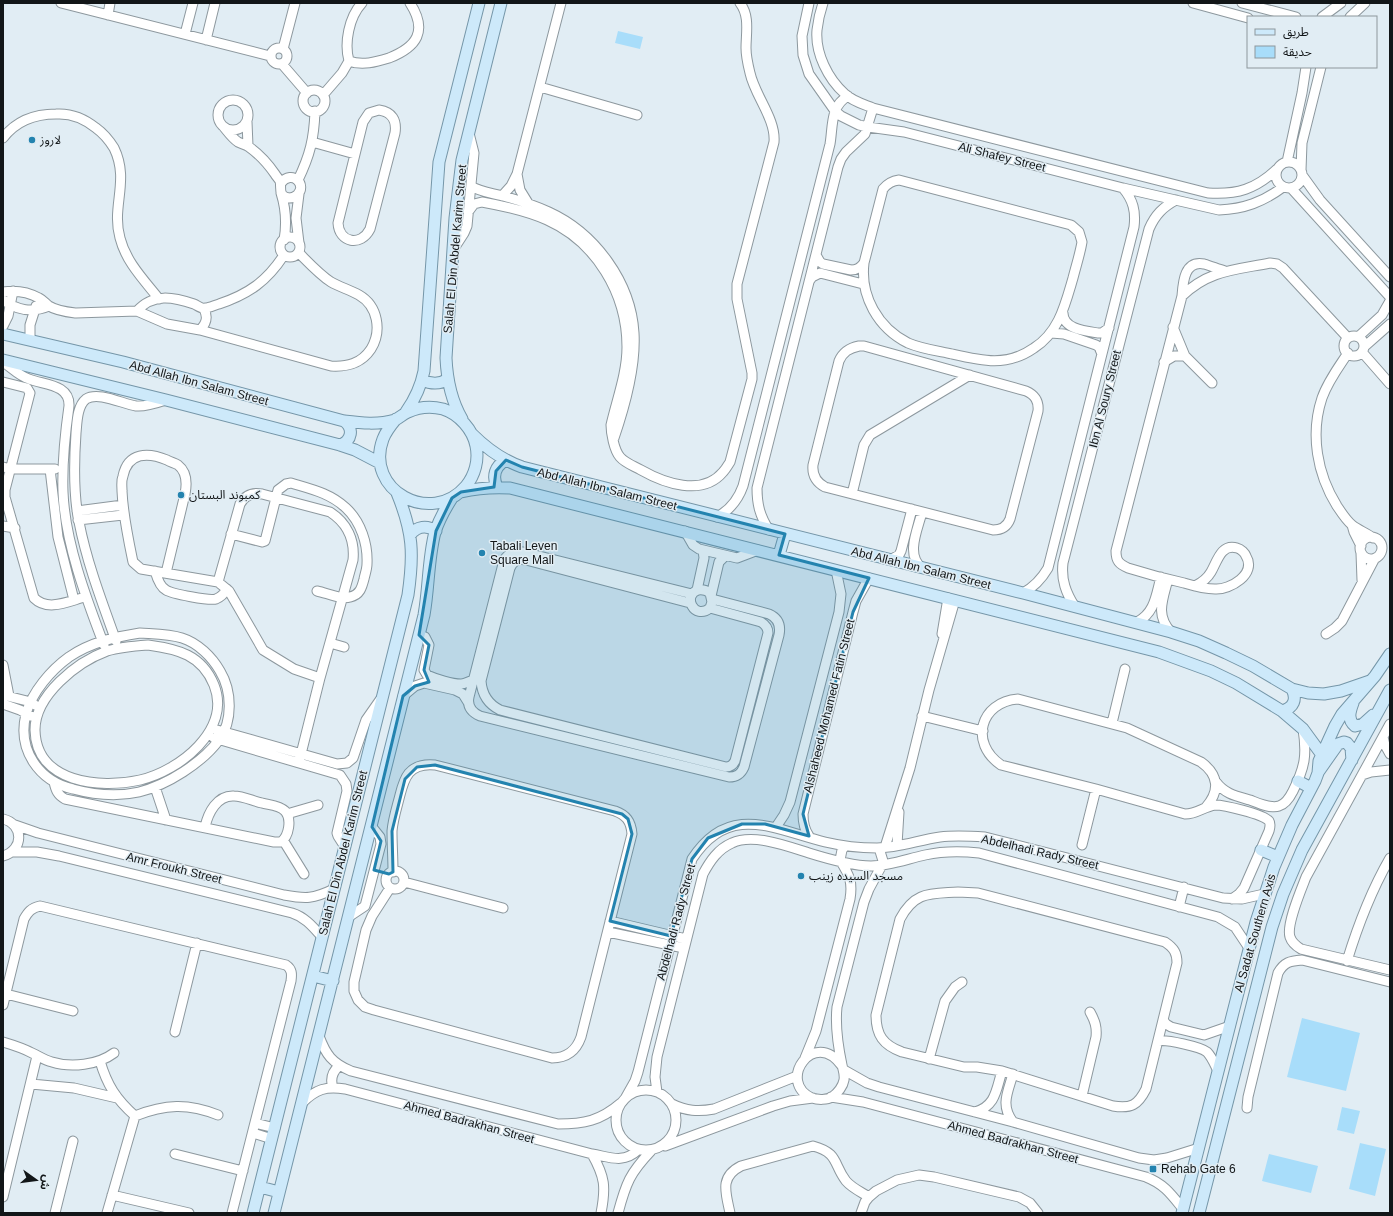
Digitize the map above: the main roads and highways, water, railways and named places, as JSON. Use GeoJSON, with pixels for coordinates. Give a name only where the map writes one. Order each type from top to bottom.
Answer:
{"type":"FeatureCollection","features":[{"type":"Feature","properties":{"kind":"main road","name":"Salah El Din Abdel Karim Street"},"geometry":{"type":"LineString","coordinates":[[406,412],[415,399],[422,380],[426,355],[439,162],[479,3]]}},
{"type":"Feature","properties":{"kind":"main road","name":"Salah El Din Abdel Karim Street"},"geometry":{"type":"LineString","coordinates":[[465,423],[456,408],[450,392],[446,358],[453,250],[462,160],[501,3]]}},
{"type":"Feature","properties":{"kind":"main road","name":"Abd Allah Ibn Salam Street"},"geometry":{"type":"LineString","coordinates":[[3,334],[123,362],[344,421],[365,424],[381,423],[396,419]]}},
{"type":"Feature","properties":{"kind":"main road","name":"Abd Allah Ibn Salam Street"},"geometry":{"type":"LineString","coordinates":[[3,361],[166,400],[340,445],[355,450],[380,463]]}},
{"type":"Feature","properties":{"kind":"main road"},"geometry":{"type":"LineString","coordinates":[[422,380],[433,384],[441,383],[448,379]]}},
{"type":"Feature","properties":{"kind":"main road"},"geometry":{"type":"LineString","coordinates":[[431,407],[444,409],[465,423],[472,434],[476,446],[477,458],[474,471],[469,482],[456,495],[441,503],[418,503],[397,493],[383,474],[380,463],[380,451],[383,439],[388,428],[396,419],[406,412],[418,408],[431,407]]}},
{"type":"Feature","properties":{"kind":"main road"},"geometry":{"type":"LineString","coordinates":[[340,445],[346,443],[351,434],[350,428],[344,421]]}},
{"type":"Feature","properties":{"kind":"main road","name":"Abd Allah Ibn Salam Street"},"geometry":{"type":"LineString","coordinates":[[472,434],[483,446],[497,456],[522,467],[1023,593],[1171,632],[1199,641],[1226,653],[1253,666],[1292,689],[1308,693],[1324,694],[1341,691],[1370,681]]}},
{"type":"Feature","properties":{"kind":"main road"},"geometry":{"type":"LineString","coordinates":[[497,487],[494,479],[496,471],[500,464],[506,460]]}},
{"type":"Feature","properties":{"kind":"main road","name":"Abd Allah Ibn Salam Street"},"geometry":{"type":"LineString","coordinates":[[456,495],[477,488],[510,488],[1159,652],[1211,671],[1236,683],[1282,711],[1303,729],[1322,755]]}},
{"type":"Feature","properties":{"kind":"main road","name":"Salah El Din Abdel Karim Street"},"geometry":{"type":"LineString","coordinates":[[254,1213],[408,595],[412,552],[405,512],[397,493]]}},
{"type":"Feature","properties":{"kind":"main road","name":"Salah El Din Abdel Karim Street"},"geometry":{"type":"LineString","coordinates":[[274,1213],[350,916],[419,635],[427,598],[432,548],[436,531],[442,514],[456,495]]}},
{"type":"Feature","properties":{"kind":"main road"},"geometry":{"type":"LineString","coordinates":[[410,535],[420,527],[428,527],[436,531]]}},
{"type":"Feature","properties":{"kind":"main road"},"geometry":{"type":"LineString","coordinates":[[779,555],[785,534]]}},
{"type":"Feature","properties":{"kind":"main road","name":"Al Sadat Southern Axis"},"geometry":{"type":"LineString","coordinates":[[1182,1211],[1264,894],[1292,825],[1318,773],[1319,761],[1335,726],[1342,714],[1386,662],[1390,654]]}},
{"type":"Feature","properties":{"kind":"main road"},"geometry":{"type":"LineString","coordinates":[[1282,711],[1292,706],[1295,700],[1292,689]]}},
{"type":"Feature","properties":{"kind":"main road","name":"Al Sadat Southern Axis"},"geometry":{"type":"LineString","coordinates":[[1199,1213],[1277,910],[1302,850],[1390,690]]}},
{"type":"Feature","properties":{"kind":"main road"},"geometry":{"type":"LineString","coordinates":[[1353,702],[1350,716],[1353,724],[1356,726],[1363,724],[1378,711]]}},
{"type":"Feature","properties":{"kind":"main road"},"geometry":{"type":"LineString","coordinates":[[1318,773],[1338,744],[1341,742],[1347,743],[1351,748],[1352,760]]}},
{"type":"Feature","properties":{"kind":"main road"},"geometry":{"type":"LineString","coordinates":[[1298,781],[1311,788]]}},
{"type":"Feature","properties":{"kind":"main road"},"geometry":{"type":"LineString","coordinates":[[1260,850],[1278,857]]}},
{"type":"Feature","properties":{"kind":"main road"},"geometry":{"type":"LineString","coordinates":[[312,976],[333,982]]}},
{"type":"Feature","properties":{"kind":"main road"},"geometry":{"type":"LineString","coordinates":[[260,1187],[280,1192]]}},
{"type":"Feature","properties":{"kind":"place","name":"لاروز"},"geometry":{"type":"Point","coordinates":[32,140]}},
{"type":"Feature","properties":{"kind":"place","name":"كمبوند البستان"},"geometry":{"type":"Point","coordinates":[181,495]}},
{"type":"Feature","properties":{"kind":"place","name":"Tabali Leven Square Mall"},"geometry":{"type":"Point","coordinates":[482,553]}},
{"type":"Feature","properties":{"kind":"place","name":"مسجد السيده زينب"},"geometry":{"type":"Point","coordinates":[801,876]}},
{"type":"Feature","properties":{"kind":"place","name":"Rehab Gate 6"},"geometry":{"type":"Point","coordinates":[1153,1169]}}]}
